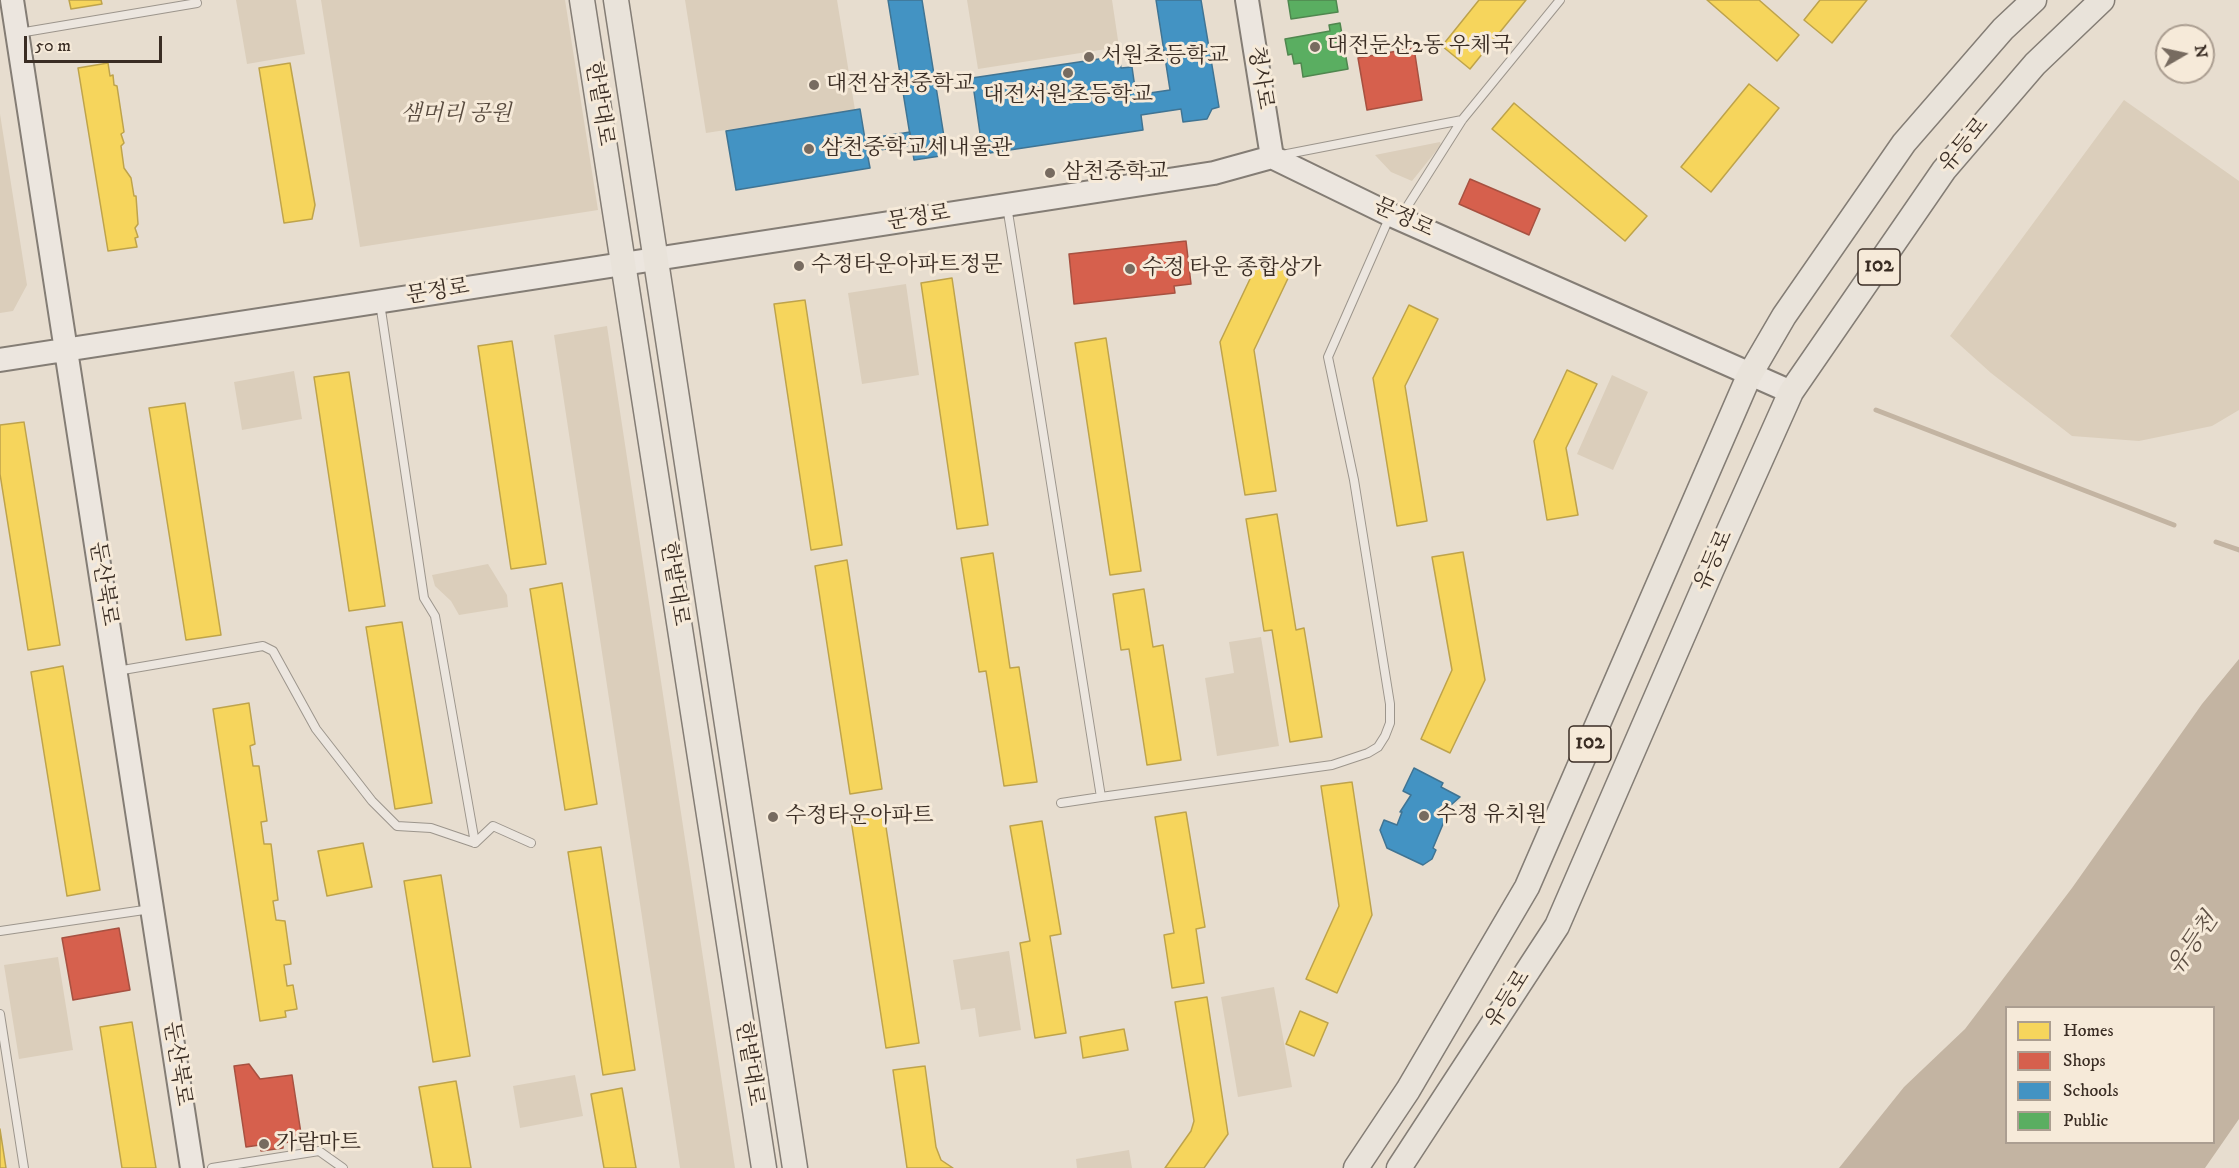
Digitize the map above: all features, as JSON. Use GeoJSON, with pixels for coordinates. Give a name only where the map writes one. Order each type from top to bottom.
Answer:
{"type":"FeatureCollection","features":[{"type":"Feature","properties":{"kind":"main road","name":"둔산북로"},"geometry":{"type":"LineString","coordinates":[[12,0],[192,1168]]}},
{"type":"Feature","properties":{"kind":"main road","name":"한밭대로"},"geometry":{"type":"LineString","coordinates":[[582,0],[765,1168]]}},
{"type":"Feature","properties":{"kind":"main road","name":"한밭대로"},"geometry":{"type":"LineString","coordinates":[[616,0],[795,1168]]}},
{"type":"Feature","properties":{"kind":"main road","name":"청사로"},"geometry":{"type":"LineString","coordinates":[[1247,0],[1272,157]]}},
{"type":"Feature","properties":{"kind":"main road","name":"유등로"},"geometry":{"type":"LineString","coordinates":[[1360,1162],[1408,1090],[1527,887],[1749,376],[1784,316],[1904,143],[2003,29],[2034,0]]}},
{"type":"Feature","properties":{"kind":"main road","name":"유등로"},"geometry":{"type":"LineString","coordinates":[[1399,1168],[1557,927],[1791,392],[1944,170],[2035,64],[2102,0]]}},
{"type":"Feature","properties":{"kind":"main road","name":"문정로"},"geometry":{"type":"LineString","coordinates":[[0,360],[1214,173],[1272,157],[1395,217],[1749,376],[1791,392]]}},
{"type":"Feature","properties":{"kind":"main road","name":"102"},"geometry":{"type":"LineString","coordinates":[[1344,1168],[1360,1162]]}},
{"type":"Feature","properties":{"kind":"lane"},"geometry":{"type":"LineString","coordinates":[[1061,803],[1332,765],[1368,753],[1378,747],[1385,736],[1389,723],[1390,704],[1354,480],[1328,357],[1395,217],[1462,120],[1560,0]]}},
{"type":"Feature","properties":{"kind":"lane"},"geometry":{"type":"LineString","coordinates":[[17,33],[197,3]]}},
{"type":"Feature","properties":{"kind":"lane"},"geometry":{"type":"LineString","coordinates":[[1272,157],[1462,120]]}},
{"type":"Feature","properties":{"kind":"lane"},"geometry":{"type":"LineString","coordinates":[[1007,205],[1101,797]]}},
{"type":"Feature","properties":{"kind":"lane"},"geometry":{"type":"LineString","coordinates":[[379,302],[424,598],[435,616],[475,843]]}},
{"type":"Feature","properties":{"kind":"lane"},"geometry":{"type":"LineString","coordinates":[[116,671],[263,646],[273,651],[316,729],[372,801],[391,821],[397,826],[431,828],[475,843]]}},
{"type":"Feature","properties":{"kind":"lane"},"geometry":{"type":"LineString","coordinates":[[475,843],[493,826],[531,843]]}},
{"type":"Feature","properties":{"kind":"lane"},"geometry":{"type":"LineString","coordinates":[[0,931],[152,909]]}},
{"type":"Feature","properties":{"kind":"lane"},"geometry":{"type":"LineString","coordinates":[[0,1014],[24,1168]]}},
{"type":"Feature","properties":{"kind":"lane"},"geometry":{"type":"LineString","coordinates":[[212,1168],[320,1151],[343,1168]]}},
{"type":"Feature","properties":{"kind":"green space"},"geometry":{"type":"Polygon","coordinates":[[[236,0],[296,0],[305,54],[247,64],[236,0]]]}},
{"type":"Feature","properties":{"kind":"green space","name":"샘머리 공원"},"geometry":{"type":"Polygon","coordinates":[[[321,0],[565,0],[598,210],[360,247],[321,0]]]}},
{"type":"Feature","properties":{"kind":"green space"},"geometry":{"type":"Polygon","coordinates":[[[685,0],[837,0],[855,110],[706,133],[685,0]]]}},
{"type":"Feature","properties":{"kind":"green space"},"geometry":{"type":"Polygon","coordinates":[[[967,0],[1112,0],[1119,47],[978,69],[967,0]]]}},
{"type":"Feature","properties":{"kind":"green space"},"geometry":{"type":"Polygon","coordinates":[[[2124,100],[2239,181],[2239,410],[2212,426],[2139,441],[2072,436],[1991,373],[1950,336],[2124,100]]]}},
{"type":"Feature","properties":{"kind":"green space"},"geometry":{"type":"Polygon","coordinates":[[[0,114],[27,285],[13,311],[0,313],[0,114]]]}},
{"type":"Feature","properties":{"kind":"green space"},"geometry":{"type":"Polygon","coordinates":[[[1440,142],[1441,145],[1412,181],[1391,172],[1375,155],[1440,142]]]}},
{"type":"Feature","properties":{"kind":"green space"},"geometry":{"type":"Polygon","coordinates":[[[906,284],[919,375],[862,384],[848,293],[906,284]]]}},
{"type":"Feature","properties":{"kind":"green space"},"geometry":{"type":"Polygon","coordinates":[[[607,326],[735,1168],[680,1168],[554,335],[607,326]]]}},
{"type":"Feature","properties":{"kind":"green space"},"geometry":{"type":"Polygon","coordinates":[[[294,371],[302,419],[242,430],[234,382],[294,371]]]}},
{"type":"Feature","properties":{"kind":"green space"},"geometry":{"type":"Polygon","coordinates":[[[1612,375],[1648,392],[1613,470],[1577,454],[1612,375]]]}},
{"type":"Feature","properties":{"kind":"green space"},"geometry":{"type":"Polygon","coordinates":[[[488,564],[507,595],[508,607],[459,615],[451,601],[435,586],[432,575],[488,564]]]}},
{"type":"Feature","properties":{"kind":"green space"},"geometry":{"type":"Polygon","coordinates":[[[1261,637],[1279,746],[1217,756],[1205,678],[1234,673],[1229,642],[1261,637]]]}},
{"type":"Feature","properties":{"kind":"green space"},"geometry":{"type":"Polygon","coordinates":[[[1009,951],[1021,1030],[979,1037],[975,1008],[961,1010],[953,960],[1009,951]]]}},
{"type":"Feature","properties":{"kind":"green space"},"geometry":{"type":"Polygon","coordinates":[[[58,957],[73,1050],[19,1059],[4,965],[58,957]]]}},
{"type":"Feature","properties":{"kind":"green space"},"geometry":{"type":"Polygon","coordinates":[[[1274,987],[1292,1087],[1238,1097],[1221,997],[1274,987]]]}},
{"type":"Feature","properties":{"kind":"green space"},"geometry":{"type":"Polygon","coordinates":[[[575,1075],[583,1116],[520,1128],[513,1086],[575,1075]]]}},
{"type":"Feature","properties":{"kind":"green space"},"geometry":{"type":"Polygon","coordinates":[[[1129,1150],[1132,1168],[1077,1168],[1076,1159],[1129,1150]]]}},
{"type":"Feature","properties":{"kind":"water","name":"유등천"},"geometry":{"type":"Polygon","coordinates":[[[2239,659],[2239,1119],[2205,1168],[1839,1168],[1904,1087],[1965,1029],[2072,888],[2202,704],[2239,659]]]}},
{"type":"Feature","properties":{"kind":"building: Homes"},"geometry":{"type":"Polygon","coordinates":[[[69,0],[101,0],[102,4],[71,9],[69,0]]]}},
{"type":"Feature","properties":{"kind":"building: Homes"},"geometry":{"type":"Polygon","coordinates":[[[1479,0],[1526,0],[1470,69],[1442,46],[1479,0]]]}},
{"type":"Feature","properties":{"kind":"building: Homes"},"geometry":{"type":"Polygon","coordinates":[[[1707,0],[1759,0],[1799,35],[1777,61],[1707,0]]]}},
{"type":"Feature","properties":{"kind":"building: Homes"},"geometry":{"type":"Polygon","coordinates":[[[1820,0],[1867,0],[1832,43],[1804,20],[1820,0]]]}},
{"type":"Feature","properties":{"kind":"building: Homes"},"geometry":{"type":"Polygon","coordinates":[[[108,63],[110,76],[113,75],[114,85],[117,86],[124,132],[121,134],[124,143],[121,146],[124,168],[131,178],[134,196],[136,196],[138,224],[135,228],[138,237],[135,238],[137,247],[108,251],[78,68],[108,63]]]}},
{"type":"Feature","properties":{"kind":"building: Homes"},"geometry":{"type":"Polygon","coordinates":[[[290,63],[315,205],[312,219],[284,223],[259,68],[290,63]]]}},
{"type":"Feature","properties":{"kind":"building: Homes"},"geometry":{"type":"Polygon","coordinates":[[[1749,84],[1779,108],[1711,192],[1681,167],[1749,84]]]}},
{"type":"Feature","properties":{"kind":"building: Homes"},"geometry":{"type":"Polygon","coordinates":[[[1514,103],[1647,216],[1625,241],[1492,129],[1514,103]]]}},
{"type":"Feature","properties":{"kind":"building: Homes"},"geometry":{"type":"Polygon","coordinates":[[[1260,258],[1291,272],[1254,350],[1276,491],[1245,495],[1220,342],[1260,258]]]}},
{"type":"Feature","properties":{"kind":"building: Homes"},"geometry":{"type":"Polygon","coordinates":[[[952,278],[988,525],[957,529],[921,283],[952,278]]]}},
{"type":"Feature","properties":{"kind":"building: Homes"},"geometry":{"type":"Polygon","coordinates":[[[805,300],[842,545],[811,550],[774,304],[805,300]]]}},
{"type":"Feature","properties":{"kind":"building: Homes"},"geometry":{"type":"Polygon","coordinates":[[[1409,305],[1438,319],[1405,386],[1427,521],[1397,526],[1373,378],[1409,305]]]}},
{"type":"Feature","properties":{"kind":"building: Homes"},"geometry":{"type":"Polygon","coordinates":[[[1106,338],[1141,571],[1110,575],[1075,343],[1106,338]]]}},
{"type":"Feature","properties":{"kind":"building: Homes"},"geometry":{"type":"Polygon","coordinates":[[[512,341],[546,564],[511,569],[478,346],[512,341]]]}},
{"type":"Feature","properties":{"kind":"building: Homes"},"geometry":{"type":"Polygon","coordinates":[[[1567,370],[1597,384],[1566,448],[1578,515],[1547,520],[1534,441],[1567,370]]]}},
{"type":"Feature","properties":{"kind":"building: Homes"},"geometry":{"type":"Polygon","coordinates":[[[349,372],[385,606],[349,611],[314,377],[349,372]]]}},
{"type":"Feature","properties":{"kind":"building: Homes"},"geometry":{"type":"Polygon","coordinates":[[[185,403],[221,635],[186,640],[149,408],[185,403]]]}},
{"type":"Feature","properties":{"kind":"building: Homes"},"geometry":{"type":"Polygon","coordinates":[[[24,422],[60,645],[28,650],[0,474],[0,425],[24,422]]]}},
{"type":"Feature","properties":{"kind":"building: Homes"},"geometry":{"type":"Polygon","coordinates":[[[1277,514],[1296,630],[1304,628],[1322,737],[1290,742],[1272,630],[1264,631],[1246,519],[1277,514]]]}},
{"type":"Feature","properties":{"kind":"building: Homes"},"geometry":{"type":"Polygon","coordinates":[[[1463,552],[1485,680],[1450,753],[1421,739],[1452,670],[1432,557],[1463,552]]]}},
{"type":"Feature","properties":{"kind":"building: Homes"},"geometry":{"type":"Polygon","coordinates":[[[993,553],[1010,668],[1019,667],[1037,782],[1004,786],[986,671],[979,672],[961,558],[993,553]]]}},
{"type":"Feature","properties":{"kind":"building: Homes"},"geometry":{"type":"Polygon","coordinates":[[[847,560],[882,789],[850,794],[815,566],[847,560]]]}},
{"type":"Feature","properties":{"kind":"building: Homes"},"geometry":{"type":"Polygon","coordinates":[[[562,583],[597,804],[565,810],[530,589],[562,583]]]}},
{"type":"Feature","properties":{"kind":"building: Homes"},"geometry":{"type":"Polygon","coordinates":[[[1144,589],[1153,647],[1163,645],[1181,760],[1147,765],[1129,649],[1121,650],[1113,594],[1144,589]]]}},
{"type":"Feature","properties":{"kind":"building: Homes"},"geometry":{"type":"Polygon","coordinates":[[[402,622],[432,803],[395,809],[366,627],[402,622]]]}},
{"type":"Feature","properties":{"kind":"building: Homes"},"geometry":{"type":"Polygon","coordinates":[[[63,666],[100,890],[67,896],[31,672],[63,666]]]}},
{"type":"Feature","properties":{"kind":"building: Homes"},"geometry":{"type":"Polygon","coordinates":[[[249,703],[255,744],[250,746],[253,766],[259,766],[267,821],[261,822],[264,844],[271,844],[278,900],[273,901],[276,920],[285,921],[291,964],[284,965],[287,986],[293,985],[297,1009],[285,1011],[286,1017],[260,1021],[213,709],[249,703]]]}},
{"type":"Feature","properties":{"kind":"building: Homes"},"geometry":{"type":"Polygon","coordinates":[[[1352,782],[1372,915],[1337,993],[1306,979],[1339,906],[1321,786],[1352,782]]]}},
{"type":"Feature","properties":{"kind":"building: Homes"},"geometry":{"type":"Polygon","coordinates":[[[1186,812],[1205,927],[1196,929],[1204,983],[1172,988],[1164,935],[1174,933],[1155,817],[1186,812]]]}},
{"type":"Feature","properties":{"kind":"building: Homes"},"geometry":{"type":"Polygon","coordinates":[[[884,814],[919,1043],[886,1048],[851,820],[884,814]]]}},
{"type":"Feature","properties":{"kind":"building: Homes"},"geometry":{"type":"Polygon","coordinates":[[[1042,821],[1061,934],[1050,936],[1066,1033],[1035,1038],[1020,943],[1030,941],[1010,826],[1042,821]]]}},
{"type":"Feature","properties":{"kind":"building: Homes"},"geometry":{"type":"Polygon","coordinates":[[[363,843],[372,887],[327,896],[318,851],[363,843]]]}},
{"type":"Feature","properties":{"kind":"building: Homes"},"geometry":{"type":"Polygon","coordinates":[[[601,847],[635,1070],[603,1075],[568,852],[601,847]]]}},
{"type":"Feature","properties":{"kind":"building: Homes"},"geometry":{"type":"Polygon","coordinates":[[[441,875],[470,1056],[433,1062],[404,881],[441,875]]]}},
{"type":"Feature","properties":{"kind":"building: Homes"},"geometry":{"type":"Polygon","coordinates":[[[1207,997],[1228,1134],[1204,1168],[1165,1168],[1191,1131],[1194,1121],[1175,1002],[1207,997]]]}},
{"type":"Feature","properties":{"kind":"building: Homes"},"geometry":{"type":"Polygon","coordinates":[[[1300,1011],[1328,1023],[1314,1056],[1286,1044],[1300,1011]]]}},
{"type":"Feature","properties":{"kind":"building: Homes"},"geometry":{"type":"Polygon","coordinates":[[[132,1022],[156,1168],[122,1168],[100,1027],[132,1022]]]}},
{"type":"Feature","properties":{"kind":"building: Homes"},"geometry":{"type":"Polygon","coordinates":[[[1124,1029],[1128,1050],[1083,1058],[1080,1037],[1124,1029]]]}},
{"type":"Feature","properties":{"kind":"building: Homes"},"geometry":{"type":"Polygon","coordinates":[[[925,1066],[936,1147],[941,1160],[953,1168],[907,1168],[893,1070],[925,1066]]]}},
{"type":"Feature","properties":{"kind":"building: Homes"},"geometry":{"type":"Polygon","coordinates":[[[456,1081],[471,1168],[433,1168],[419,1087],[456,1081]]]}},
{"type":"Feature","properties":{"kind":"building: Homes"},"geometry":{"type":"Polygon","coordinates":[[[622,1088],[636,1168],[604,1168],[591,1094],[622,1088]]]}},
{"type":"Feature","properties":{"kind":"building: Homes"},"geometry":{"type":"Polygon","coordinates":[[[0,1129],[6,1168],[0,1168],[0,1129]]]}},
{"type":"Feature","properties":{"kind":"building: Shops"},"geometry":{"type":"Polygon","coordinates":[[[1414,48],[1422,100],[1367,110],[1358,58],[1414,48]]]}},
{"type":"Feature","properties":{"kind":"building: Shops"},"geometry":{"type":"Polygon","coordinates":[[[1470,179],[1540,209],[1529,235],[1459,204],[1470,179]]]}},
{"type":"Feature","properties":{"kind":"building: Shops","name":"수정 타운 종합상가"},"geometry":{"type":"Polygon","coordinates":[[[1186,241],[1191,284],[1174,286],[1175,293],[1074,304],[1069,254],[1186,241]]]}},
{"type":"Feature","properties":{"kind":"building: Shops"},"geometry":{"type":"Polygon","coordinates":[[[119,928],[130,990],[73,1000],[62,938],[119,928]]]}},
{"type":"Feature","properties":{"kind":"building: Shops"},"geometry":{"type":"Polygon","coordinates":[[[249,1064],[260,1079],[292,1075],[302,1140],[283,1143],[283,1148],[261,1151],[260,1145],[246,1147],[234,1066],[249,1064]]]}},
{"type":"Feature","properties":{"kind":"building: Schools"},"geometry":{"type":"Polygon","coordinates":[[[888,0],[922,0],[947,155],[914,160],[888,0]]]}},
{"type":"Feature","properties":{"kind":"building: Schools","name":"대전서원초등학교"},"geometry":{"type":"Polygon","coordinates":[[[1156,0],[1201,0],[1219,107],[1212,109],[1207,119],[1183,122],[1181,109],[1141,115],[1143,130],[983,154],[972,78],[1119,56],[1121,68],[1132,67],[1136,95],[1170,90],[1156,0]]]}},
{"type":"Feature","properties":{"kind":"building: Schools","name":"삼천중학교세내울관"},"geometry":{"type":"Polygon","coordinates":[[[860,109],[865,139],[910,132],[912,145],[867,152],[870,168],[736,190],[726,131],[860,109]]]}},
{"type":"Feature","properties":{"kind":"building: Schools","name":"수정 유치원"},"geometry":{"type":"Polygon","coordinates":[[[1414,768],[1443,783],[1441,787],[1460,797],[1451,805],[1433,848],[1436,850],[1432,859],[1423,865],[1387,848],[1380,830],[1384,820],[1397,825],[1402,812],[1400,812],[1411,795],[1403,791],[1414,768]]]}},
{"type":"Feature","properties":{"kind":"building: Public"},"geometry":{"type":"Polygon","coordinates":[[[1288,0],[1336,0],[1338,12],[1291,19],[1288,0]]]}},
{"type":"Feature","properties":{"kind":"building: Public","name":"대전둔산2동 우체국"},"geometry":{"type":"Polygon","coordinates":[[[1340,23],[1348,69],[1303,77],[1301,63],[1294,64],[1292,54],[1288,55],[1285,39],[1330,31],[1329,25],[1340,23]]]}},
{"type":"Feature","properties":{"kind":"waterway"},"geometry":{"type":"LineString","coordinates":[[1876,410],[2174,525]]}},
{"type":"Feature","properties":{"kind":"waterway"},"geometry":{"type":"LineString","coordinates":[[2216,542],[2239,550]]}},
{"type":"Feature","properties":{"kind":"place","name":"대전둔산2동 우체국"},"geometry":{"type":"Point","coordinates":[1315,47]}},
{"type":"Feature","properties":{"kind":"place","name":"서원초등학교"},"geometry":{"type":"Point","coordinates":[1089,57]}},
{"type":"Feature","properties":{"kind":"place","name":"대전서원초등학교"},"geometry":{"type":"Point","coordinates":[1068,73]}},
{"type":"Feature","properties":{"kind":"place","name":"대전삼천중학교"},"geometry":{"type":"Point","coordinates":[814,85]}},
{"type":"Feature","properties":{"kind":"place","name":"삼천중학교세내울관"},"geometry":{"type":"Point","coordinates":[809,149]}},
{"type":"Feature","properties":{"kind":"place","name":"삼천중학교"},"geometry":{"type":"Point","coordinates":[1050,173]}},
{"type":"Feature","properties":{"kind":"place","name":"수정타운아파트정문"},"geometry":{"type":"Point","coordinates":[799,266]}},
{"type":"Feature","properties":{"kind":"place","name":"수정 타운 종합상가"},"geometry":{"type":"Point","coordinates":[1130,269]}},
{"type":"Feature","properties":{"kind":"place","name":"수정 유치원"},"geometry":{"type":"Point","coordinates":[1424,816]}},
{"type":"Feature","properties":{"kind":"place","name":"수정타운아파트"},"geometry":{"type":"Point","coordinates":[773,817]}},
{"type":"Feature","properties":{"kind":"place","name":"가람마트"},"geometry":{"type":"Point","coordinates":[264,1144]}}]}
